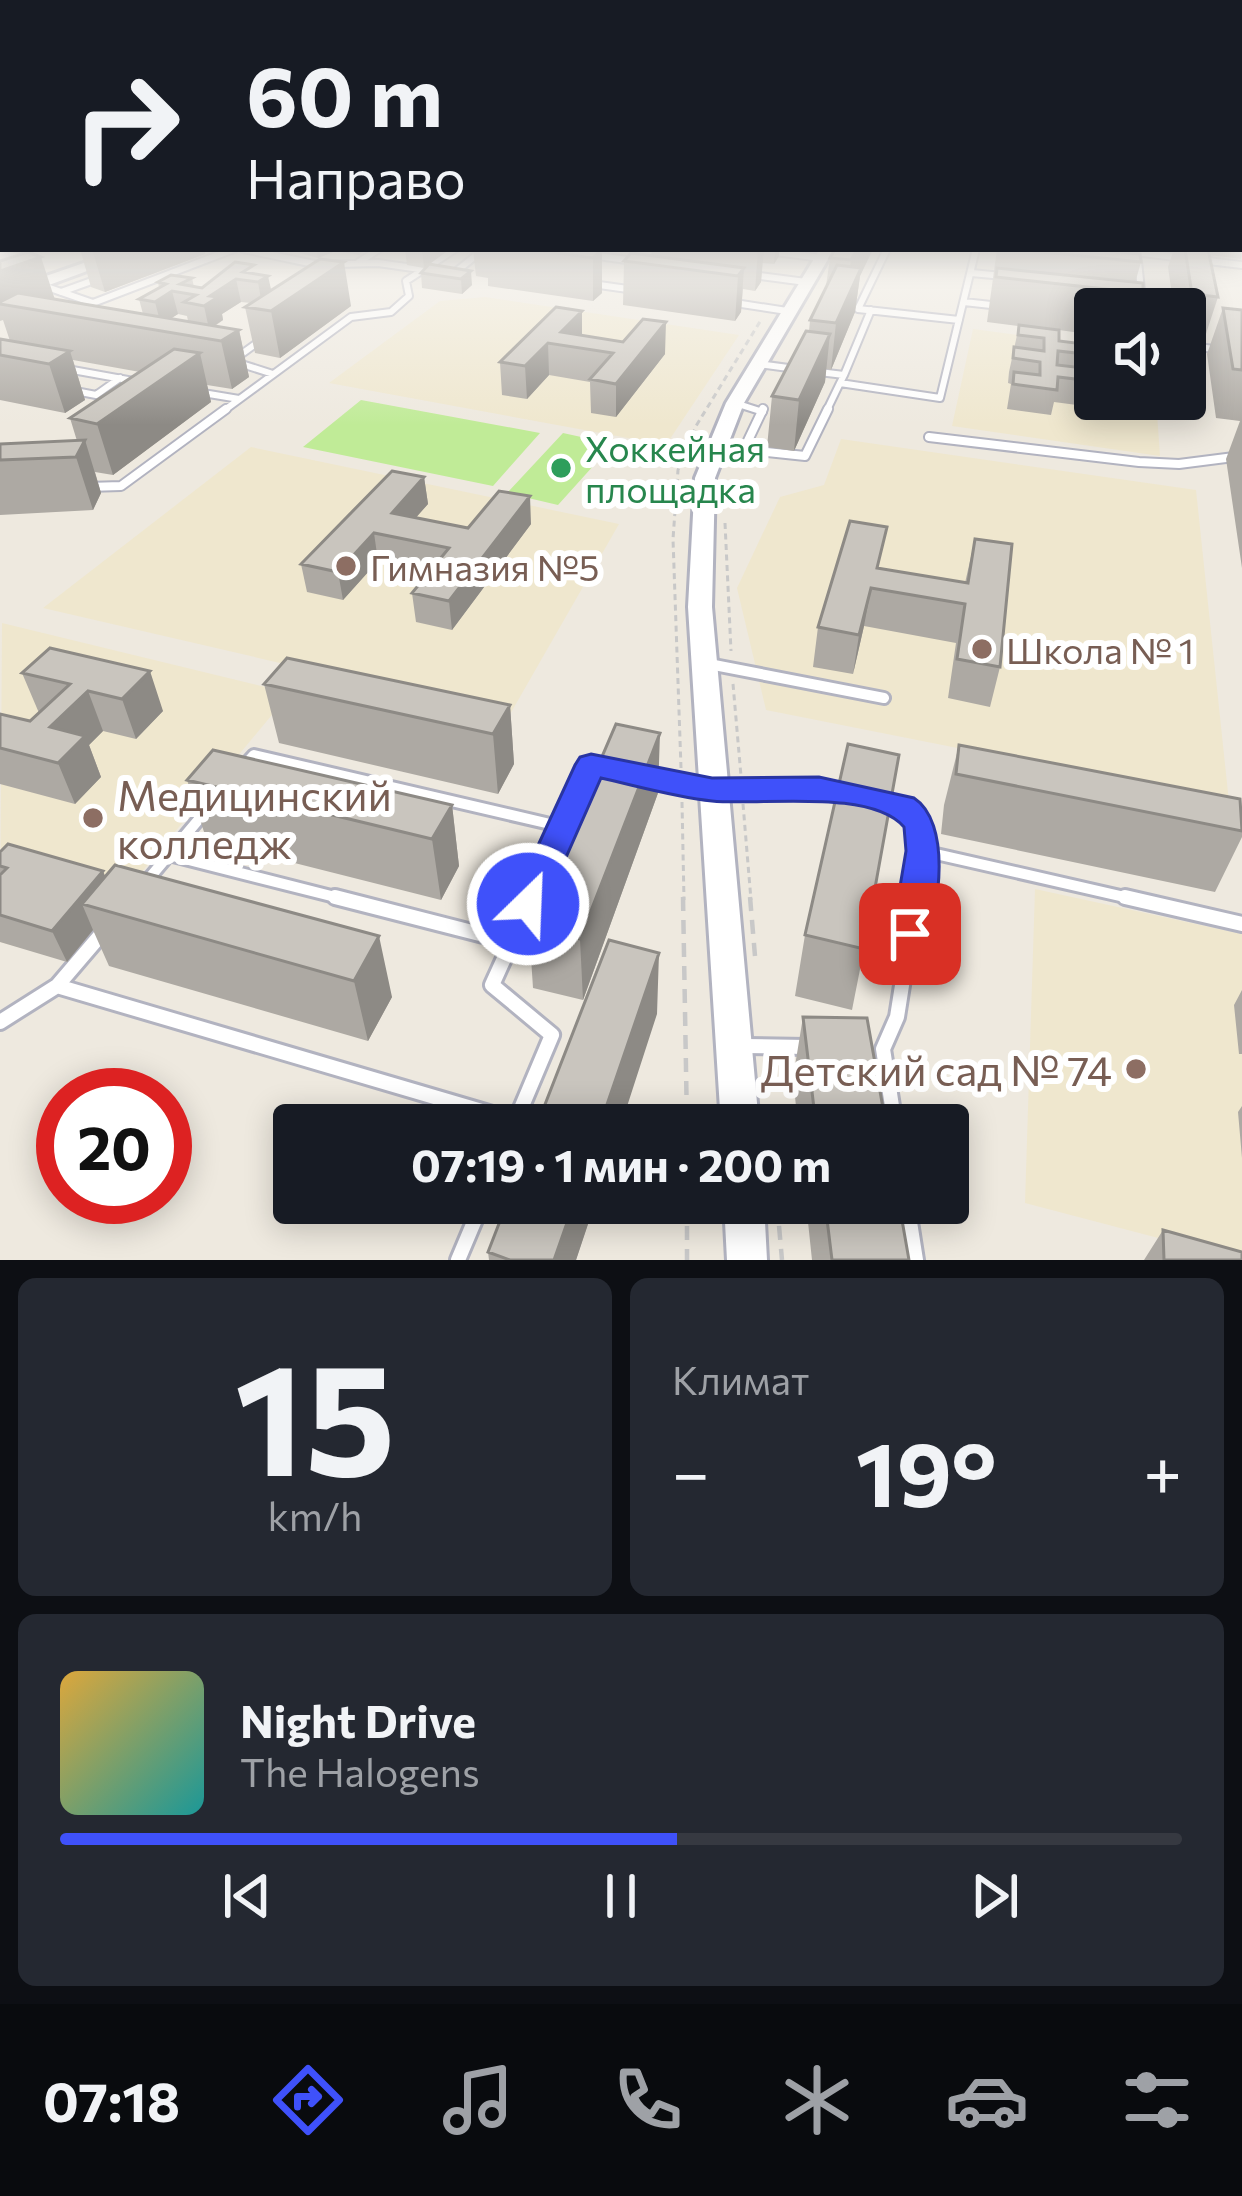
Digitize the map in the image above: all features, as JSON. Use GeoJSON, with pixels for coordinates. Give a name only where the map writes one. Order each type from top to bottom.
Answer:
{"type":"FeatureCollection","features":[{"type":"Feature","properties":{"kind":"street"},"geometry":{"type":"LineString","coordinates":[[739,1104],[712,790],[700,537],[705,478],[729,449],[735,403],[789,307]]}},
{"type":"Feature","properties":{"kind":"street"},"geometry":{"type":"LineString","coordinates":[[745,1224],[747,1260]]}},
{"type":"Feature","properties":{"kind":"lane"},"geometry":{"type":"LineString","coordinates":[[80,488],[121,486],[351,317],[391,312],[397,307]]}},
{"type":"Feature","properties":{"kind":"lane"},"geometry":{"type":"LineString","coordinates":[[761,307],[787,310]]}},
{"type":"Feature","properties":{"kind":"lane"},"geometry":{"type":"LineString","coordinates":[[859,307],[959,320]]}},
{"type":"Feature","properties":{"kind":"lane"},"geometry":{"type":"LineString","coordinates":[[758,364],[940,398],[963,307]]}},
{"type":"Feature","properties":{"kind":"lane"},"geometry":{"type":"LineString","coordinates":[[729,449],[805,457],[871,310]]}},
{"type":"Feature","properties":{"kind":"lane"},"geometry":{"type":"LineString","coordinates":[[266,337],[232,361],[274,374]]}},
{"type":"Feature","properties":{"kind":"lane"},"geometry":{"type":"LineString","coordinates":[[1206,348],[1242,352]]}},
{"type":"Feature","properties":{"kind":"lane"},"geometry":{"type":"LineString","coordinates":[[55,367],[160,386]]}},
{"type":"Feature","properties":{"kind":"lane"},"geometry":{"type":"LineString","coordinates":[[58,388],[96,394],[120,379]]}},
{"type":"Feature","properties":{"kind":"lane"},"geometry":{"type":"LineString","coordinates":[[199,392],[239,399]]}},
{"type":"Feature","properties":{"kind":"lane"},"geometry":{"type":"LineString","coordinates":[[729,449],[764,409],[735,403]]}},
{"type":"Feature","properties":{"kind":"lane"},"geometry":{"type":"LineString","coordinates":[[929,437],[1133,463],[1180,465],[1215,455],[1242,456]]}},
{"type":"Feature","properties":{"kind":"lane"},"geometry":{"type":"LineString","coordinates":[[704,663],[884,698]]}},
{"type":"Feature","properties":{"kind":"lane"},"geometry":{"type":"LineString","coordinates":[[239,772],[254,755],[563,827]]}},
{"type":"Feature","properties":{"kind":"lane"},"geometry":{"type":"LineString","coordinates":[[523,1104],[552,1035],[492,985],[591,765],[712,790],[819,788],[903,807],[915,815],[923,851],[897,1017],[883,1048],[892,1104]]}},
{"type":"Feature","properties":{"kind":"lane"},"geometry":{"type":"LineString","coordinates":[[141,888],[211,805]]}},
{"type":"Feature","properties":{"kind":"lane"},"geometry":{"type":"LineString","coordinates":[[923,851],[1242,924]]}},
{"type":"Feature","properties":{"kind":"lane"},"geometry":{"type":"LineString","coordinates":[[169,855],[511,942]]}},
{"type":"Feature","properties":{"kind":"lane"},"geometry":{"type":"LineString","coordinates":[[0,1022],[57,986],[113,920]]}},
{"type":"Feature","properties":{"kind":"lane"},"geometry":{"type":"LineString","coordinates":[[57,986],[451,1104]]}},
{"type":"Feature","properties":{"kind":"lane"},"geometry":{"type":"LineString","coordinates":[[736,1046],[823,1047]]}},
{"type":"Feature","properties":{"kind":"lane"},"geometry":{"type":"LineString","coordinates":[[863,1048],[883,1048]]}},
{"type":"Feature","properties":{"kind":"lane"},"geometry":{"type":"LineString","coordinates":[[458,1260],[473,1224]]}},
{"type":"Feature","properties":{"kind":"lane"},"geometry":{"type":"LineString","coordinates":[[911,1224],[916,1260]]}},
{"type":"Feature","properties":{"kind":"path"},"geometry":{"type":"LineString","coordinates":[[687,1224],[687,1260]]}},
{"type":"Feature","properties":{"kind":"path"},"geometry":{"type":"LineString","coordinates":[[779,1224],[782,1260]]}},
{"type":"Feature","properties":{"kind":"shaded area"},"geometry":{"type":"Polygon","coordinates":[[[432,307],[551,307],[739,335],[666,445],[329,383],[432,307]]]}},
{"type":"Feature","properties":{"kind":"shaded area"},"geometry":{"type":"Polygon","coordinates":[[[973,329],[1074,342],[1074,420],[1157,420],[1160,456],[952,426],[973,329]]]}},
{"type":"Feature","properties":{"kind":"shaded area","name":"Школа № 1"},"geometry":{"type":"Polygon","coordinates":[[[841,439],[1196,490],[1229,802],[766,710],[737,588],[780,497],[824,485],[841,439]]]}},
{"type":"Feature","properties":{"kind":"shaded area","name":"Гимназия №5"},"geometry":{"type":"Polygon","coordinates":[[[251,447],[619,524],[509,716],[43,608],[251,447]]]}},
{"type":"Feature","properties":{"kind":"shaded area","name":"Медицинский колледж"},"geometry":{"type":"Polygon","coordinates":[[[2,623],[290,693],[68,961],[0,942],[2,623]]]}},
{"type":"Feature","properties":{"kind":"shaded area","name":"Детский сад № 74"},"geometry":{"type":"Polygon","coordinates":[[[1035,889],[1242,934],[1242,1260],[1025,1203],[1035,889]]]}},
{"type":"Feature","properties":{"kind":"green space"},"geometry":{"type":"Polygon","coordinates":[[[361,400],[540,433],[493,486],[303,447],[361,400]]]}},
{"type":"Feature","properties":{"kind":"green space","name":"Хоккейная площадка"},"geometry":{"type":"Polygon","coordinates":[[[563,433],[613,444],[558,505],[507,493],[563,433]]]}},
{"type":"Feature","properties":{"kind":"building"},"geometry":{"type":"Polygon","coordinates":[[[17,307],[100,307],[239,330],[221,341],[17,307]]]}},
{"type":"Feature","properties":{"kind":"building"},"geometry":{"type":"Polygon","coordinates":[[[556,307],[582,311],[561,332],[623,342],[643,319],[666,322],[616,384],[590,379],[613,353],[548,343],[525,366],[500,362],[556,307]]]}},
{"type":"Feature","properties":{"kind":"building"},"geometry":{"type":"Polygon","coordinates":[[[816,307],[843,307],[836,323],[810,320],[816,307]]]}},
{"type":"Feature","properties":{"kind":"building"},"geometry":{"type":"Polygon","coordinates":[[[1223,308],[1242,310],[1242,370],[1233,369],[1223,308]]]}},
{"type":"Feature","properties":{"kind":"building"},"geometry":{"type":"Polygon","coordinates":[[[1019,325],[1059,330],[1059,341],[1074,343],[1074,353],[1058,351],[1057,365],[1074,367],[1074,379],[1058,377],[1057,390],[1013,384],[1014,372],[1040,375],[1040,362],[1013,358],[1014,347],[1044,351],[1044,338],[1018,335],[1019,325]]]}},
{"type":"Feature","properties":{"kind":"building"},"geometry":{"type":"Polygon","coordinates":[[[806,331],[830,334],[799,400],[772,396],[806,331]]]}},
{"type":"Feature","properties":{"kind":"building"},"geometry":{"type":"Polygon","coordinates":[[[0,339],[70,351],[49,364],[0,355],[0,339]]]}},
{"type":"Feature","properties":{"kind":"building"},"geometry":{"type":"Polygon","coordinates":[[[174,349],[200,353],[97,424],[70,418],[174,349]]]}},
{"type":"Feature","properties":{"kind":"building"},"geometry":{"type":"Polygon","coordinates":[[[85,440],[76,457],[0,460],[0,444],[85,440]]]}},
{"type":"Feature","properties":{"kind":"building"},"geometry":{"type":"Polygon","coordinates":[[[392,471],[424,477],[392,513],[468,528],[499,491],[530,496],[449,601],[412,593],[449,548],[374,533],[338,572],[301,564],[392,471]]]}},
{"type":"Feature","properties":{"kind":"building"},"geometry":{"type":"Polygon","coordinates":[[[850,521],[887,527],[877,568],[968,583],[975,539],[1012,544],[1000,667],[957,659],[965,604],[871,588],[859,635],[818,627],[850,521]]]}},
{"type":"Feature","properties":{"kind":"building"},"geometry":{"type":"Polygon","coordinates":[[[50,648],[150,671],[122,699],[88,691],[50,727],[85,736],[58,763],[0,748],[0,714],[30,721],[70,684],[22,673],[50,648]]]}},
{"type":"Feature","properties":{"kind":"building"},"geometry":{"type":"Polygon","coordinates":[[[287,658],[510,705],[493,734],[264,684],[287,658]]]}},
{"type":"Feature","properties":{"kind":"building"},"geometry":{"type":"Polygon","coordinates":[[[616,724],[660,733],[580,939],[529,927],[616,724]]]}},
{"type":"Feature","properties":{"kind":"building"},"geometry":{"type":"Polygon","coordinates":[[[848,744],[899,755],[864,949],[805,935],[848,744]]]}},
{"type":"Feature","properties":{"kind":"building"},"geometry":{"type":"Polygon","coordinates":[[[959,745],[1240,799],[1242,831],[956,774],[959,745]]]}},
{"type":"Feature","properties":{"kind":"building"},"geometry":{"type":"Polygon","coordinates":[[[213,750],[452,805],[432,839],[187,780],[213,750]]]}},
{"type":"Feature","properties":{"kind":"building"},"geometry":{"type":"Polygon","coordinates":[[[8,844],[103,871],[52,931],[0,915],[0,875],[7,868],[0,866],[0,852],[8,844]]]}},
{"type":"Feature","properties":{"kind":"building"},"geometry":{"type":"Polygon","coordinates":[[[115,865],[379,936],[354,981],[82,904],[115,865]]]}},
{"type":"Feature","properties":{"kind":"building"},"geometry":{"type":"Polygon","coordinates":[[[609,940],[659,953],[607,1104],[545,1104],[609,940]]]}},
{"type":"Feature","properties":{"kind":"building"},"geometry":{"type":"Polygon","coordinates":[[[803,1017],[867,1018],[882,1104],[813,1104],[803,1017]]]}},
{"type":"Feature","properties":{"kind":"building"},"geometry":{"type":"Polygon","coordinates":[[[499,1224],[567,1224],[554,1260],[510,1260],[488,1252],[499,1224]]]}},
{"type":"Feature","properties":{"kind":"building"},"geometry":{"type":"Polygon","coordinates":[[[828,1224],[903,1224],[909,1260],[832,1260],[828,1224]]]}},
{"type":"Feature","properties":{"kind":"building"},"geometry":{"type":"Polygon","coordinates":[[[1163,1230],[1242,1252],[1242,1260],[1164,1260],[1163,1230]]]}},
{"type":"Feature","properties":{"kind":"place","name":"Хоккейная площадка"},"geometry":{"type":"Point","coordinates":[561,468]}},
{"type":"Feature","properties":{"kind":"place","name":"Гимназия №5"},"geometry":{"type":"Point","coordinates":[346,566]}},
{"type":"Feature","properties":{"kind":"place","name":"Школа № 1"},"geometry":{"type":"Point","coordinates":[982,649]}},
{"type":"Feature","properties":{"kind":"place","name":"Медицинский колледж"},"geometry":{"type":"Point","coordinates":[93,818]}},
{"type":"Feature","properties":{"kind":"place","name":"Детский сад № 74"},"geometry":{"type":"Point","coordinates":[1136,1069]}},
{"type":"Feature","properties":{"kind":"route"},"geometry":{"type":"LineString","coordinates":[[528,904],[591,765],[712,790],[819,788],[903,807],[921,827],[923,851],[910,934]]}}]}
